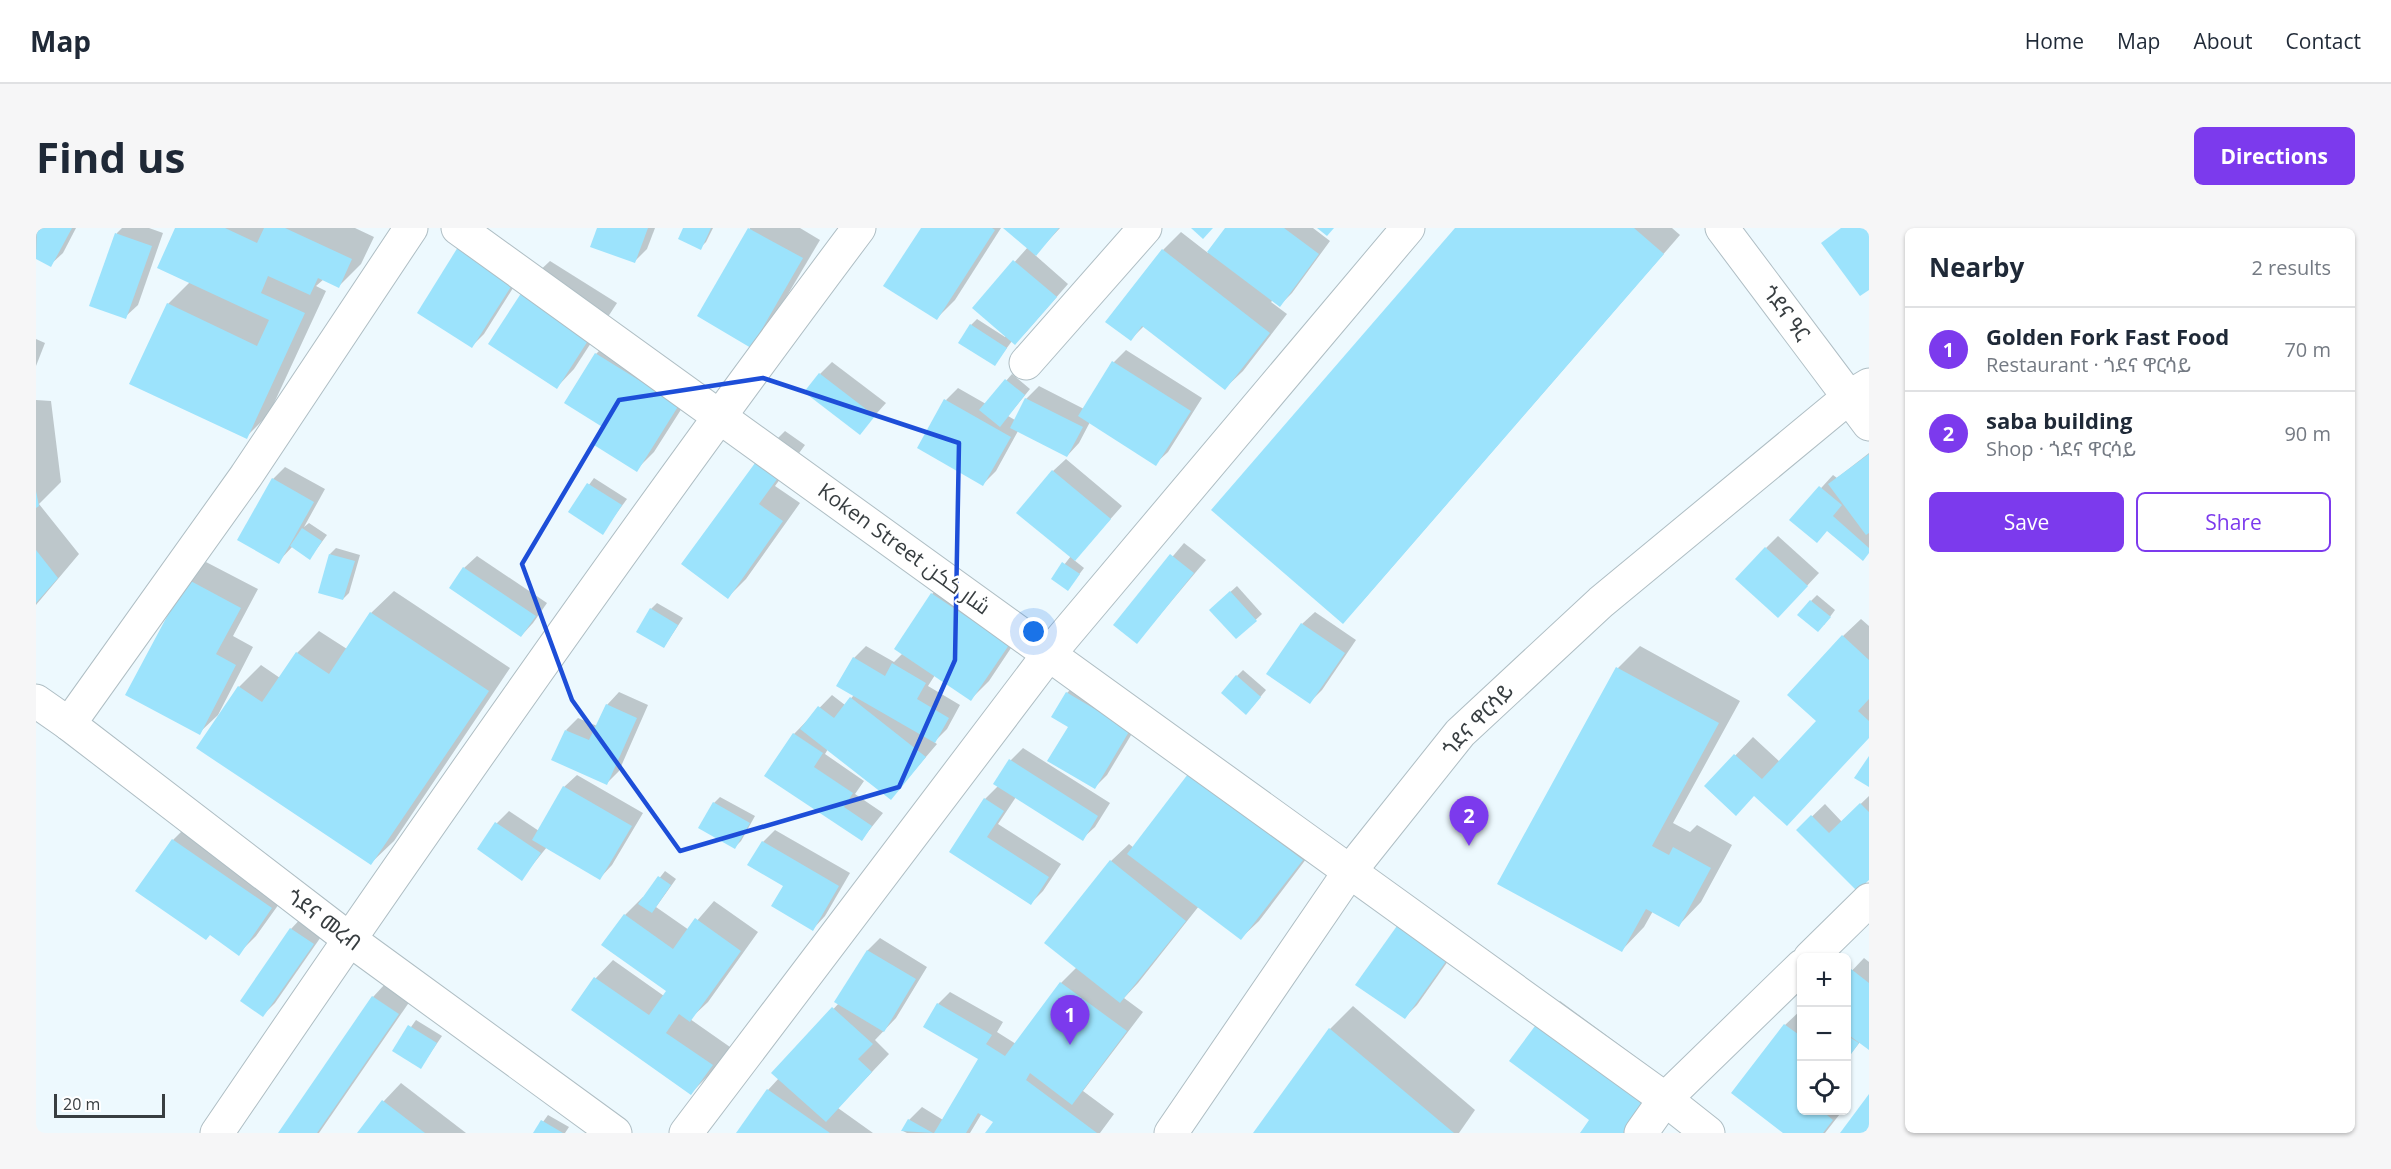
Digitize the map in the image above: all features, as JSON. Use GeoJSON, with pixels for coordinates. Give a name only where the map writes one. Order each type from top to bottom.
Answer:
{"type":"FeatureCollection","features":[{"type":"Feature","properties":{"kind":"street"},"geometry":{"type":"LineString","coordinates":[[69,724],[246,476],[411,228]]}},
{"type":"Feature","properties":{"kind":"street","name":"Koken Street شار ككن"},"geometry":{"type":"LineString","coordinates":[[458,228],[1665,1099],[1708,1133]]}},
{"type":"Feature","properties":{"kind":"street"},"geometry":{"type":"LineString","coordinates":[[217,1133],[349,939],[718,416],[859,228]]}},
{"type":"Feature","properties":{"kind":"street"},"geometry":{"type":"LineString","coordinates":[[1026,363],[1145,228]]}},
{"type":"Feature","properties":{"kind":"street"},"geometry":{"type":"LineString","coordinates":[[686,1133],[1049,654],[1408,228]]}},
{"type":"Feature","properties":{"kind":"street","name":"ጎደና ዓር"},"geometry":{"type":"LineString","coordinates":[[1722,228],[1859,391],[1869,424]]}},
{"type":"Feature","properties":{"kind":"street","name":"ጎደና ዋርሳይ"},"geometry":{"type":"LineString","coordinates":[[1171,1133],[1350,871],[1460,733],[1601,602],[1859,391]]}},
{"type":"Feature","properties":{"kind":"street","name":"ጎደና መረብ"},"geometry":{"type":"LineString","coordinates":[[36,701],[349,939],[615,1133]]}},
{"type":"Feature","properties":{"kind":"street"},"geometry":{"type":"LineString","coordinates":[[1814,953],[1869,900]]}},
{"type":"Feature","properties":{"kind":"street"},"geometry":{"type":"LineString","coordinates":[[1641,1133],[1665,1099],[1797,971]]}},
{"type":"Feature","properties":{"kind":"highlighted area"},"geometry":{"type":"Polygon","coordinates":[[[763,378],[959,443],[955,660],[899,787],[680,851],[572,700],[522,564],[619,400],[763,378]]]}},
{"type":"Feature","properties":{"kind":"building"},"geometry":{"type":"Polygon","coordinates":[[[37,228],[72,228],[51,267],[36,259],[37,228]]]}},
{"type":"Feature","properties":{"kind":"building"},"geometry":{"type":"Polygon","coordinates":[[[175,228],[225,228],[257,243],[264,228],[285,228],[352,259],[339,288],[318,278],[310,295],[268,276],[261,293],[305,313],[247,439],[129,384],[167,303],[257,346],[269,320],[157,268],[175,228]]]}},
{"type":"Feature","properties":{"kind":"building"},"geometry":{"type":"Polygon","coordinates":[[[597,228],[648,228],[635,263],[590,247],[597,228]]]}},
{"type":"Feature","properties":{"kind":"building"},"geometry":{"type":"Polygon","coordinates":[[[683,228],[711,228],[701,250],[678,239],[683,228]]]}},
{"type":"Feature","properties":{"kind":"building"},"geometry":{"type":"Polygon","coordinates":[[[748,228],[803,258],[751,348],[697,316],[748,228]]]}},
{"type":"Feature","properties":{"kind":"building"},"geometry":{"type":"Polygon","coordinates":[[[921,228],[992,228],[995,230],[937,320],[883,286],[921,228]]]}},
{"type":"Feature","properties":{"kind":"building"},"geometry":{"type":"Polygon","coordinates":[[[1003,228],[1059,228],[1036,256],[1003,228]]]}},
{"type":"Feature","properties":{"kind":"building"},"geometry":{"type":"Polygon","coordinates":[[[1191,228],[1213,228],[1203,239],[1191,228]]]}},
{"type":"Feature","properties":{"kind":"building"},"geometry":{"type":"Polygon","coordinates":[[[1225,228],[1284,228],[1319,254],[1280,307],[1207,252],[1225,228]]]}},
{"type":"Feature","properties":{"kind":"building"},"geometry":{"type":"Polygon","coordinates":[[[1317,228],[1334,228],[1327,236],[1317,228]]]}},
{"type":"Feature","properties":{"kind":"building"},"geometry":{"type":"Polygon","coordinates":[[[1455,228],[1634,228],[1664,254],[1343,624],[1211,510],[1455,228]]]}},
{"type":"Feature","properties":{"kind":"building"},"geometry":{"type":"Polygon","coordinates":[[[1841,228],[1869,228],[1869,290],[1860,296],[1821,243],[1841,228]]]}},
{"type":"Feature","properties":{"kind":"building"},"geometry":{"type":"Polygon","coordinates":[[[115,233],[152,246],[126,319],[89,306],[115,233]]]}},
{"type":"Feature","properties":{"kind":"building"},"geometry":{"type":"Polygon","coordinates":[[[458,247],[514,282],[472,348],[417,313],[458,247]]]}},
{"type":"Feature","properties":{"kind":"building"},"geometry":{"type":"Polygon","coordinates":[[[1162,249],[1270,333],[1225,390],[1142,326],[1131,341],[1105,322],[1162,249]]]}},
{"type":"Feature","properties":{"kind":"building"},"geometry":{"type":"Polygon","coordinates":[[[1013,260],[1057,297],[1015,345],[972,308],[1013,260]]]}},
{"type":"Feature","properties":{"kind":"building"},"geometry":{"type":"Polygon","coordinates":[[[531,278],[600,322],[557,389],[488,344],[531,278]]]}},
{"type":"Feature","properties":{"kind":"building"},"geometry":{"type":"Polygon","coordinates":[[[970,324],[1007,348],[995,366],[958,343],[970,324]]]}},
{"type":"Feature","properties":{"kind":"building"},"geometry":{"type":"Polygon","coordinates":[[[595,353],[679,405],[637,472],[594,445],[604,428],[564,403],[595,353]]]}},
{"type":"Feature","properties":{"kind":"building"},"geometry":{"type":"Polygon","coordinates":[[[1112,361],[1191,411],[1156,466],[1078,416],[1112,361]]]}},
{"type":"Feature","properties":{"kind":"building"},"geometry":{"type":"Polygon","coordinates":[[[819,373],[875,416],[860,435],[804,392],[819,373]]]}},
{"type":"Feature","properties":{"kind":"building"},"geometry":{"type":"Polygon","coordinates":[[[1005,379],[1025,395],[1000,427],[979,410],[1005,379]]]}},
{"type":"Feature","properties":{"kind":"building"},"geometry":{"type":"Polygon","coordinates":[[[1025,398],[1083,427],[1067,457],[1010,428],[1025,398]]]}},
{"type":"Feature","properties":{"kind":"building"},"geometry":{"type":"Polygon","coordinates":[[[944,399],[1011,437],[983,486],[917,448],[944,399]]]}},
{"type":"Feature","properties":{"kind":"building"},"geometry":{"type":"Polygon","coordinates":[[[766,448],[788,464],[759,504],[783,521],[728,599],[681,564],[766,448]]]}},
{"type":"Feature","properties":{"kind":"building"},"geometry":{"type":"Polygon","coordinates":[[[1869,454],[1869,533],[1866,535],[1828,484],[1869,454]]]}},
{"type":"Feature","properties":{"kind":"building"},"geometry":{"type":"Polygon","coordinates":[[[1052,470],[1111,519],[1075,561],[1016,513],[1052,470]]]}},
{"type":"Feature","properties":{"kind":"building"},"geometry":{"type":"Polygon","coordinates":[[[272,478],[314,502],[279,564],[237,540],[272,478]]]}},
{"type":"Feature","properties":{"kind":"building"},"geometry":{"type":"Polygon","coordinates":[[[587,483],[622,505],[603,535],[568,512],[587,483]]]}},
{"type":"Feature","properties":{"kind":"building"},"geometry":{"type":"Polygon","coordinates":[[[1819,486],[1842,505],[1833,516],[1869,548],[1869,553],[1863,561],[1827,531],[1817,543],[1789,520],[1819,486]]]}},
{"type":"Feature","properties":{"kind":"building"},"geometry":{"type":"Polygon","coordinates":[[[36,491],[39,506],[36,508],[36,491]]]}},
{"type":"Feature","properties":{"kind":"building"},"geometry":{"type":"Polygon","coordinates":[[[302,528],[322,541],[310,560],[290,546],[302,528]]]}},
{"type":"Feature","properties":{"kind":"building"},"geometry":{"type":"Polygon","coordinates":[[[1765,547],[1808,586],[1778,618],[1735,579],[1765,547]]]}},
{"type":"Feature","properties":{"kind":"building"},"geometry":{"type":"Polygon","coordinates":[[[36,550],[58,578],[36,603],[36,550]]]}},
{"type":"Feature","properties":{"kind":"building"},"geometry":{"type":"Polygon","coordinates":[[[329,554],[355,561],[343,600],[318,593],[329,554]]]}},
{"type":"Feature","properties":{"kind":"building"},"geometry":{"type":"Polygon","coordinates":[[[1170,554],[1194,573],[1137,644],[1113,625],[1170,554]]]}},
{"type":"Feature","properties":{"kind":"building"},"geometry":{"type":"Polygon","coordinates":[[[1062,562],[1080,574],[1068,591],[1051,579],[1062,562]]]}},
{"type":"Feature","properties":{"kind":"building"},"geometry":{"type":"Polygon","coordinates":[[[463,567],[536,616],[521,637],[449,588],[463,567]]]}},
{"type":"Feature","properties":{"kind":"building"},"geometry":{"type":"Polygon","coordinates":[[[187,579],[241,608],[216,654],[236,665],[200,735],[125,695],[187,579]]]}},
{"type":"Feature","properties":{"kind":"building"},"geometry":{"type":"Polygon","coordinates":[[[1230,591],[1257,621],[1236,639],[1209,610],[1230,591]]]}},
{"type":"Feature","properties":{"kind":"building"},"geometry":{"type":"Polygon","coordinates":[[[931,593],[1009,645],[971,701],[894,649],[931,593]]]}},
{"type":"Feature","properties":{"kind":"building"},"geometry":{"type":"Polygon","coordinates":[[[1810,600],[1831,617],[1818,632],[1797,615],[1810,600]]]}},
{"type":"Feature","properties":{"kind":"building"},"geometry":{"type":"Polygon","coordinates":[[[650,608],[678,625],[664,648],[636,632],[650,608]]]}},
{"type":"Feature","properties":{"kind":"building"},"geometry":{"type":"Polygon","coordinates":[[[370,612],[489,691],[371,865],[196,748],[238,686],[262,702],[296,652],[329,674],[370,612]]]}},
{"type":"Feature","properties":{"kind":"building"},"geometry":{"type":"Polygon","coordinates":[[[1301,623],[1345,653],[1310,704],[1266,674],[1301,623]]]}},
{"type":"Feature","properties":{"kind":"building"},"geometry":{"type":"Polygon","coordinates":[[[1842,635],[1869,660],[1869,699],[1858,711],[1869,721],[1869,738],[1787,826],[1754,796],[1736,816],[1704,786],[1734,754],[1762,779],[1816,721],[1787,695],[1842,635]]]}},
{"type":"Feature","properties":{"kind":"building"},"geometry":{"type":"Polygon","coordinates":[[[853,657],[885,676],[892,663],[926,683],[917,699],[949,718],[935,743],[836,686],[853,657]]]}},
{"type":"Feature","properties":{"kind":"building"},"geometry":{"type":"Polygon","coordinates":[[[1616,667],[1719,723],[1652,846],[1669,855],[1673,847],[1711,868],[1679,927],[1646,909],[1622,952],[1497,884],[1616,667]]]}},
{"type":"Feature","properties":{"kind":"building"},"geometry":{"type":"Polygon","coordinates":[[[1236,675],[1261,697],[1246,715],[1221,693],[1236,675]]]}},
{"type":"Feature","properties":{"kind":"building"},"geometry":{"type":"Polygon","coordinates":[[[1066,692],[1130,730],[1095,789],[1047,761],[1068,727],[1051,717],[1066,692]]]}},
{"type":"Feature","properties":{"kind":"building"},"geometry":{"type":"Polygon","coordinates":[[[850,697],[926,757],[891,800],[800,729],[818,706],[834,718],[850,697]]]}},
{"type":"Feature","properties":{"kind":"building"},"geometry":{"type":"Polygon","coordinates":[[[606,704],[637,718],[607,785],[551,760],[565,730],[589,740],[606,704]]]}},
{"type":"Feature","properties":{"kind":"building"},"geometry":{"type":"Polygon","coordinates":[[[793,733],[823,753],[814,767],[853,793],[844,807],[872,826],[862,841],[764,776],[793,733]]]}},
{"type":"Feature","properties":{"kind":"building"},"geometry":{"type":"Polygon","coordinates":[[[1869,756],[1869,787],[1854,778],[1869,756]]]}},
{"type":"Feature","properties":{"kind":"building"},"geometry":{"type":"Polygon","coordinates":[[[1009,759],[1098,816],[1083,841],[993,784],[1009,759]]]}},
{"type":"Feature","properties":{"kind":"building"},"geometry":{"type":"Polygon","coordinates":[[[1188,774],[1303,860],[1241,940],[1127,854],[1188,774]]]}},
{"type":"Feature","properties":{"kind":"building"},"geometry":{"type":"Polygon","coordinates":[[[563,786],[632,826],[600,880],[532,840],[563,786]]]}},
{"type":"Feature","properties":{"kind":"building"},"geometry":{"type":"Polygon","coordinates":[[[984,798],[1004,811],[987,837],[1049,877],[1031,905],[949,852],[984,798]]]}},
{"type":"Feature","properties":{"kind":"building"},"geometry":{"type":"Polygon","coordinates":[[[713,802],[750,823],[735,849],[698,828],[713,802]]]}},
{"type":"Feature","properties":{"kind":"building"},"geometry":{"type":"Polygon","coordinates":[[[1860,803],[1869,812],[1869,880],[1857,891],[1796,830],[1811,815],[1829,833],[1860,803]]]}},
{"type":"Feature","properties":{"kind":"building"},"geometry":{"type":"Polygon","coordinates":[[[495,822],[541,853],[522,881],[477,849],[495,822]]]}},
{"type":"Feature","properties":{"kind":"building"},"geometry":{"type":"Polygon","coordinates":[[[172,839],[272,908],[239,956],[210,935],[206,940],[135,891],[172,839]]]}},
{"type":"Feature","properties":{"kind":"building"},"geometry":{"type":"Polygon","coordinates":[[[762,841],[839,886],[813,931],[771,906],[783,886],[747,865],[762,841]]]}},
{"type":"Feature","properties":{"kind":"building"},"geometry":{"type":"Polygon","coordinates":[[[1110,860],[1186,921],[1120,1003],[1044,943],[1110,860]]]}},
{"type":"Feature","properties":{"kind":"building"},"geometry":{"type":"Polygon","coordinates":[[[658,876],[671,885],[652,913],[638,904],[658,876]]]}},
{"type":"Feature","properties":{"kind":"building"},"geometry":{"type":"Polygon","coordinates":[[[624,914],[673,949],[695,918],[741,951],[690,1022],[679,1014],[666,1033],[713,1065],[691,1095],[571,1010],[594,977],[649,1015],[666,991],[601,945],[624,914]]]}},
{"type":"Feature","properties":{"kind":"building"},"geometry":{"type":"Polygon","coordinates":[[[1404,916],[1454,950],[1405,1019],[1355,985],[1404,916]]]}},
{"type":"Feature","properties":{"kind":"building"},"geometry":{"type":"Polygon","coordinates":[[[290,928],[314,944],[263,1017],[240,1001],[290,928]]]}},
{"type":"Feature","properties":{"kind":"building"},"geometry":{"type":"Polygon","coordinates":[[[867,950],[916,979],[884,1032],[834,1002],[867,950]]]}},
{"type":"Feature","properties":{"kind":"building"},"geometry":{"type":"Polygon","coordinates":[[[1851,969],[1869,983],[1869,1050],[1851,1037],[1851,969]]]}},
{"type":"Feature","properties":{"kind":"building"},"geometry":{"type":"Polygon","coordinates":[[[1060,982],[1127,1031],[1072,1105],[1030,1073],[1026,1080],[1097,1133],[985,1133],[993,1122],[978,1113],[966,1133],[934,1133],[978,1059],[923,1027],[937,1003],[992,1035],[986,1044],[1005,1056],[1060,982]]]}},
{"type":"Feature","properties":{"kind":"building"},"geometry":{"type":"Polygon","coordinates":[[[372,996],[399,1014],[317,1133],[278,1133],[372,996]]]}},
{"type":"Feature","properties":{"kind":"building"},"geometry":{"type":"Polygon","coordinates":[[[832,1007],[873,1044],[858,1059],[872,1072],[826,1122],[771,1073],[832,1007]]]}},
{"type":"Feature","properties":{"kind":"building"},"geometry":{"type":"Polygon","coordinates":[[[1541,1018],[1654,1101],[1630,1133],[1580,1133],[1589,1120],[1509,1061],[1541,1018]]]}},
{"type":"Feature","properties":{"kind":"building"},"geometry":{"type":"Polygon","coordinates":[[[1784,1024],[1797,1033],[1797,1115],[1827,1115],[1833,1120],[1823,1133],[1783,1133],[1731,1093],[1784,1024]]]}},
{"type":"Feature","properties":{"kind":"building"},"geometry":{"type":"Polygon","coordinates":[[[408,1025],[437,1043],[421,1069],[392,1051],[408,1025]]]}},
{"type":"Feature","properties":{"kind":"building"},"geometry":{"type":"Polygon","coordinates":[[[1329,1028],[1454,1133],[1253,1133],[1329,1028]]]}},
{"type":"Feature","properties":{"kind":"building"},"geometry":{"type":"Polygon","coordinates":[[[1851,1038],[1859,1043],[1851,1054],[1851,1038]]]}},
{"type":"Feature","properties":{"kind":"building"},"geometry":{"type":"Polygon","coordinates":[[[767,1089],[830,1133],[736,1133],[767,1089]]]}},
{"type":"Feature","properties":{"kind":"building"},"geometry":{"type":"Polygon","coordinates":[[[1869,1094],[1869,1133],[1840,1133],[1869,1094]]]}},
{"type":"Feature","properties":{"kind":"building"},"geometry":{"type":"Polygon","coordinates":[[[382,1100],[425,1133],[357,1133],[382,1100]]]}},
{"type":"Feature","properties":{"kind":"building"},"geometry":{"type":"Polygon","coordinates":[[[908,1119],[933,1133],[901,1131],[908,1119]]]}},
{"type":"Feature","properties":{"kind":"building"},"geometry":{"type":"Polygon","coordinates":[[[541,1120],[563,1133],[533,1133],[541,1120]]]}},
{"type":"Feature","properties":{"kind":"place","name":"saba building"},"geometry":{"type":"Point","coordinates":[1469,846]}},
{"type":"Feature","properties":{"kind":"place","name":"Golden Fork Fast Food"},"geometry":{"type":"Point","coordinates":[1070,1045]}}]}
